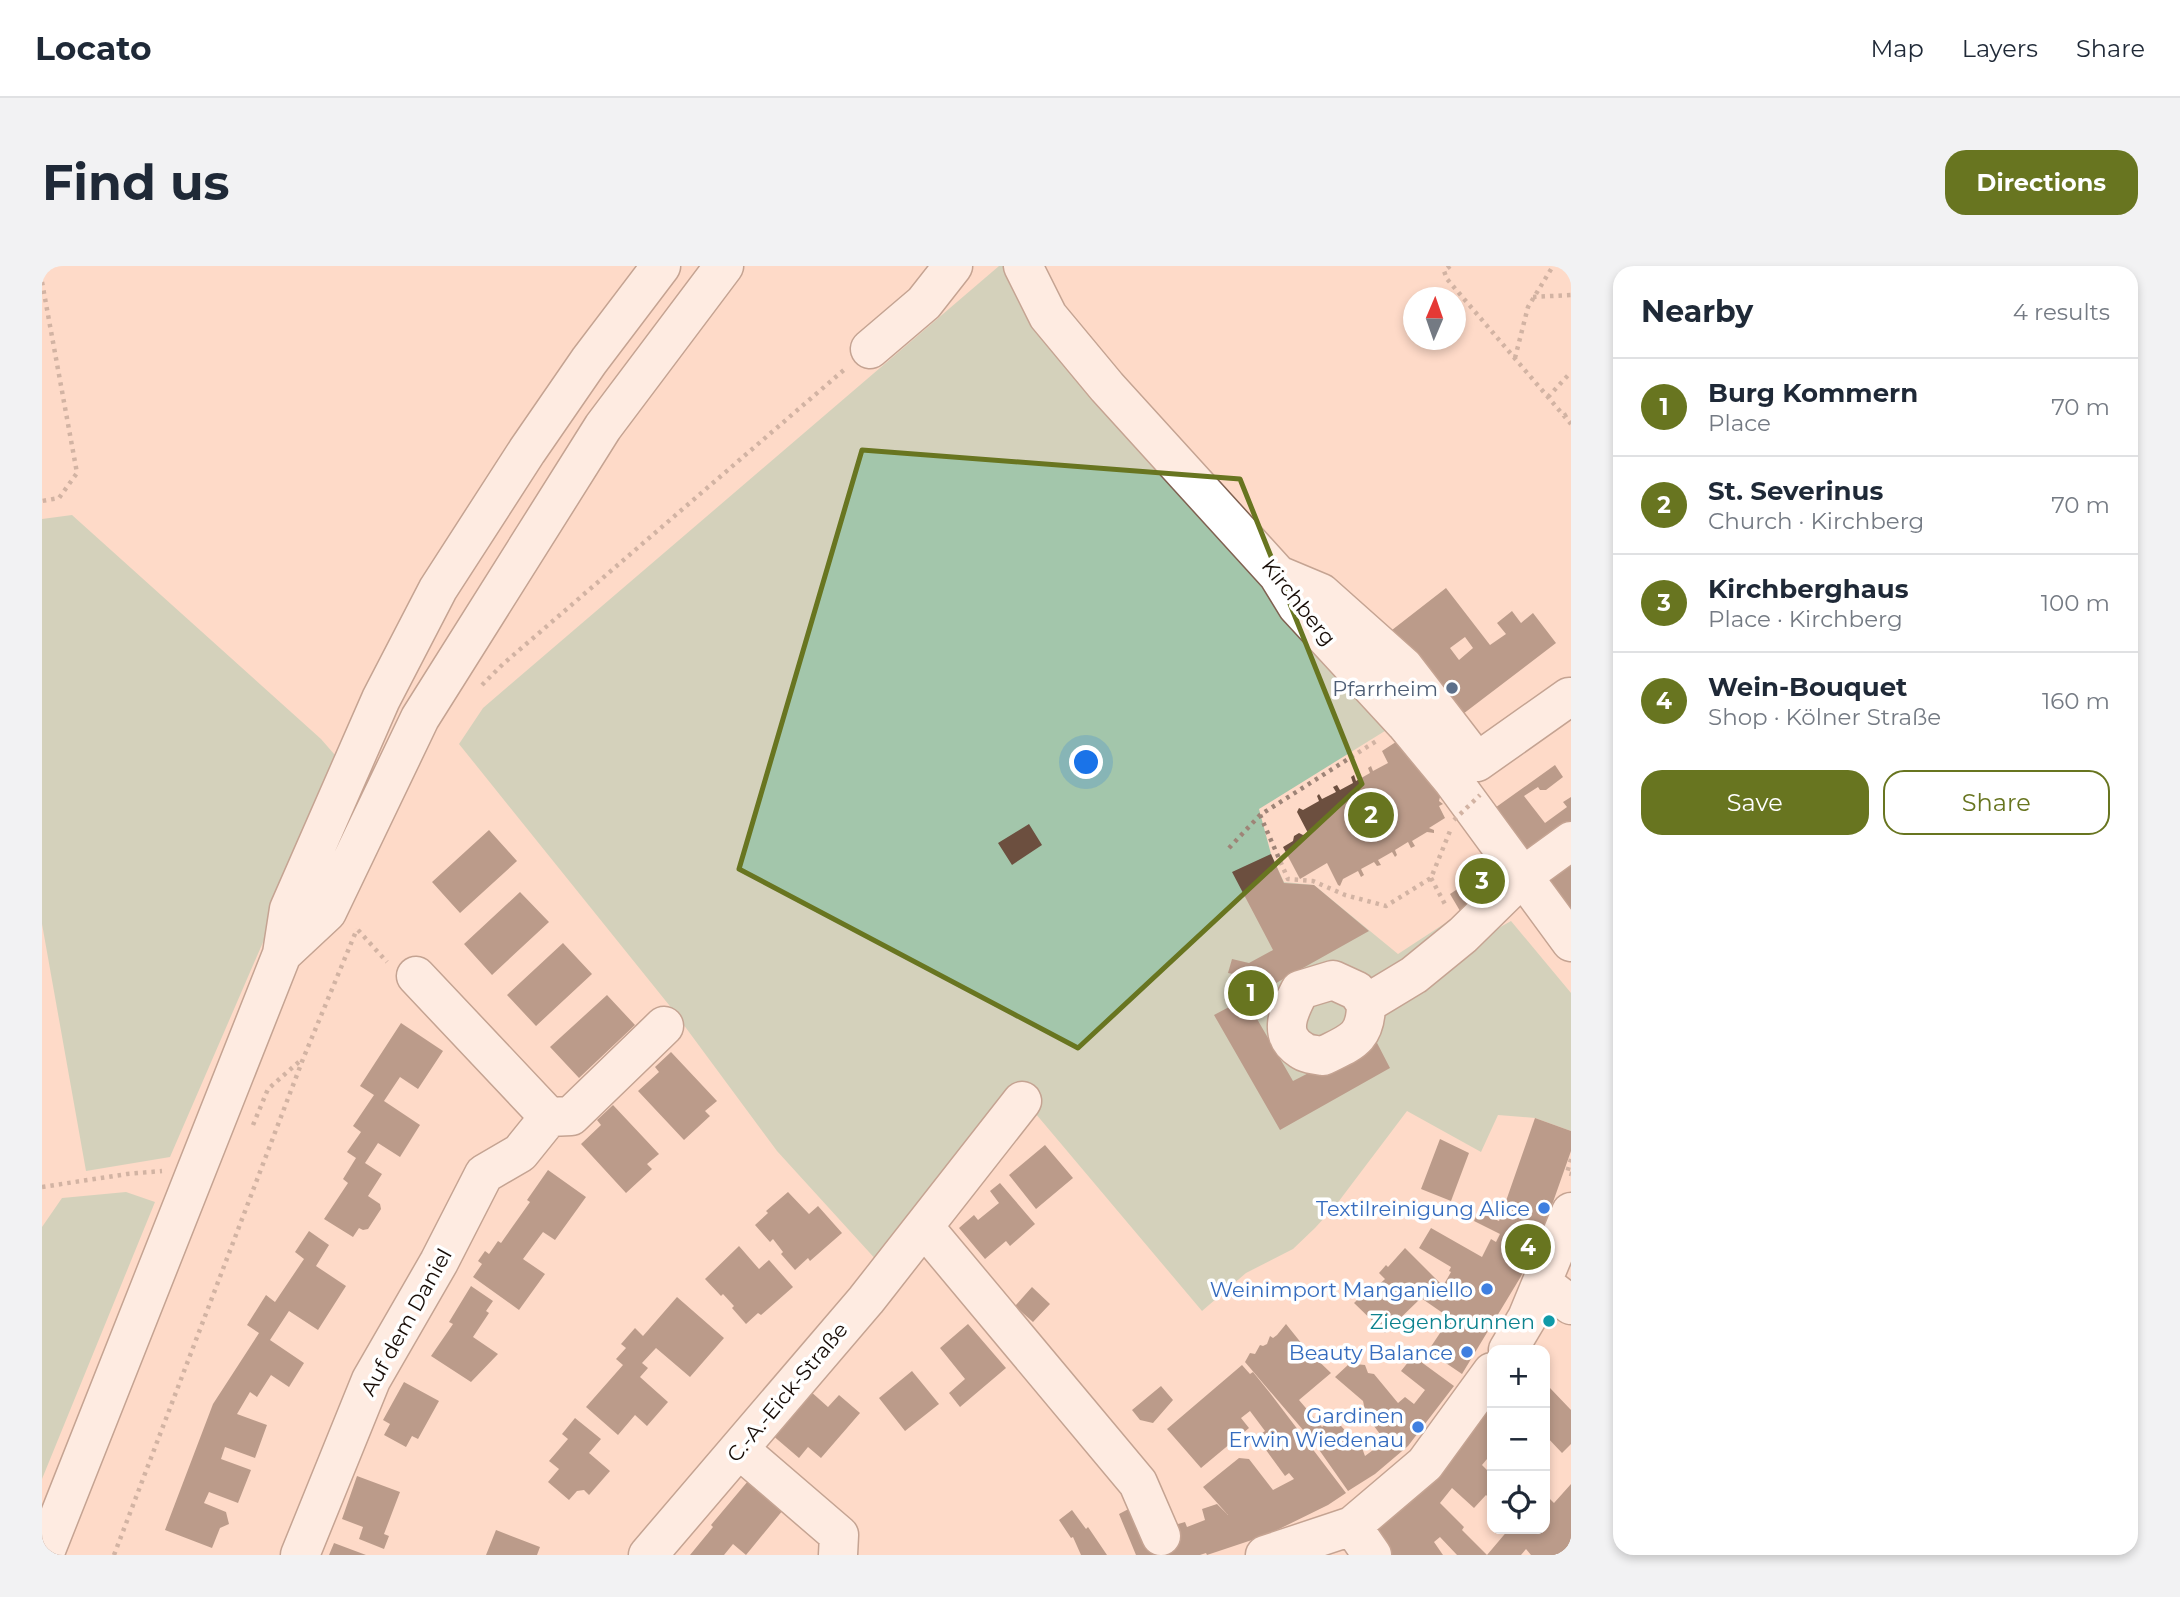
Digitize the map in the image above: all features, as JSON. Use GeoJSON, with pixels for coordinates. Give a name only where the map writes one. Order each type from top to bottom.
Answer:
{"type":"FeatureCollection","features":[{"type":"Feature","properties":{"kind":"street"},"geometry":{"type":"LineString","coordinates":[[44,1555],[282,954],[289,909],[381,699],[438,589],[566,395],[661,266]]}},
{"type":"Feature","properties":{"kind":"street"},"geometry":{"type":"LineString","coordinates":[[282,954],[327,912],[420,718],[603,427],[724,266]]}},
{"type":"Feature","properties":{"kind":"street"},"geometry":{"type":"LineString","coordinates":[[870,349],[924,303],[953,266]]}},
{"type":"Feature","properties":{"kind":"street","name":"Kirchberg"},"geometry":{"type":"LineString","coordinates":[[1023,266],[1048,316],[1098,376],[1278,575],[1297,606],[1405,723],[1485,823],[1571,942]]}},
{"type":"Feature","properties":{"kind":"street"},"geometry":{"type":"LineString","coordinates":[[1278,575],[1321,593],[1404,667],[1477,762],[1569,696]]}},
{"type":"Feature","properties":{"kind":"street"},"geometry":{"type":"LineString","coordinates":[[1366,1004],[1414,975],[1453,943],[1523,876],[1571,841]]}},
{"type":"Feature","properties":{"kind":"street"},"geometry":{"type":"LineString","coordinates":[[416,976],[549,1117],[571,1116],[664,1026]]}},
{"type":"Feature","properties":{"kind":"street","name":"C.-A.-Eick-Straße"},"geometry":{"type":"LineString","coordinates":[[648,1555],[866,1300],[1022,1101]]}},
{"type":"Feature","properties":{"kind":"street","name":"Auf dem Daniel"},"geometry":{"type":"LineString","coordinates":[[300,1555],[371,1380],[439,1262],[484,1174],[520,1153],[549,1117]]}},
{"type":"Feature","properties":{"kind":"street"},"geometry":{"type":"LineString","coordinates":[[1511,1345],[1527,1318],[1557,1294],[1571,1212]]}},
{"type":"Feature","properties":{"kind":"street"},"geometry":{"type":"LineString","coordinates":[[923,1227],[1138,1483],[1161,1536]]}},
{"type":"Feature","properties":{"kind":"street"},"geometry":{"type":"LineString","coordinates":[[1265,1555],[1362,1540],[1425,1464],[1487,1379]]}},
{"type":"Feature","properties":{"kind":"street"},"geometry":{"type":"LineString","coordinates":[[739,1449],[839,1535],[838,1555]]}},
{"type":"Feature","properties":{"kind":"path"},"geometry":{"type":"LineString","coordinates":[[1450,266],[1444,271],[1447,278],[1571,424]]}},
{"type":"Feature","properties":{"kind":"path"},"geometry":{"type":"LineString","coordinates":[[1515,358],[1528,307],[1553,266]]}},
{"type":"Feature","properties":{"kind":"path"},"geometry":{"type":"LineString","coordinates":[[42,282],[76,473],[59,498],[42,501]]}},
{"type":"Feature","properties":{"kind":"path"},"geometry":{"type":"LineString","coordinates":[[1533,297],[1571,295]]}},
{"type":"Feature","properties":{"kind":"path"},"geometry":{"type":"LineString","coordinates":[[477,690],[503,663],[870,349]]}},
{"type":"Feature","properties":{"kind":"path"},"geometry":{"type":"LineString","coordinates":[[1548,397],[1571,372]]}},
{"type":"Feature","properties":{"kind":"path"},"geometry":{"type":"LineString","coordinates":[[1564,416],[1571,411]]}},
{"type":"Feature","properties":{"kind":"path"},"geometry":{"type":"LineString","coordinates":[[1229,848],[1261,815],[1405,723]]}},
{"type":"Feature","properties":{"kind":"path"},"geometry":{"type":"LineString","coordinates":[[1261,815],[1288,879],[1313,881],[1345,895],[1386,906],[1431,878],[1454,820],[1480,795]]}},
{"type":"Feature","properties":{"kind":"path"},"geometry":{"type":"LineString","coordinates":[[114,1555],[303,1059],[363,917]]}},
{"type":"Feature","properties":{"kind":"path"},"geometry":{"type":"LineString","coordinates":[[251,1128],[268,1089],[303,1059]]}},
{"type":"Feature","properties":{"kind":"path"},"geometry":{"type":"LineString","coordinates":[[1569,1158],[1571,1159],[1567,1173],[1571,1174]]}},
{"type":"Feature","properties":{"kind":"path"},"geometry":{"type":"LineString","coordinates":[[42,1187],[127,1174],[196,1168]]}},
{"type":"Feature","properties":{"kind":"highlighted area"},"geometry":{"type":"Polygon","coordinates":[[[862,450],[1240,479],[1362,784],[1078,1048],[739,869],[862,450]]]}},
{"type":"Feature","properties":{"kind":"green space"},"geometry":{"type":"Polygon","coordinates":[[[999,266],[1005,266],[1393,726],[1259,809],[1271,854],[1284,882],[1314,885],[1398,954],[1450,920],[1470,944],[1511,921],[1571,993],[1571,1131],[1535,1118],[1498,1115],[1481,1152],[1407,1111],[1336,1205],[1315,1228],[1293,1249],[1246,1273],[1202,1311],[1030,1107],[879,1263],[777,1151],[669,1005],[459,744],[483,708],[999,266]]]}},
{"type":"Feature","properties":{"kind":"green space"},"geometry":{"type":"Polygon","coordinates":[[[72,515],[321,739],[341,762],[170,1157],[86,1171],[42,924],[42,519],[72,515]]]}},
{"type":"Feature","properties":{"kind":"green space"},"geometry":{"type":"Polygon","coordinates":[[[126,1192],[155,1202],[42,1479],[42,1227],[62,1198],[126,1192]]]}},
{"type":"Feature","properties":{"kind":"building"},"geometry":{"type":"Polygon","coordinates":[[[1446,588],[1490,645],[1506,634],[1497,623],[1512,611],[1521,623],[1533,613],[1556,643],[1459,717],[1392,630],[1446,588]],[[1465,637],[1450,648],[1459,660],[1473,648],[1465,637]]]}},
{"type":"Feature","properties":{"kind":"building"},"geometry":{"type":"Polygon","coordinates":[[[1402,738],[1442,789],[1439,801],[1443,804],[1439,806],[1445,818],[1429,828],[1434,830],[1434,833],[1427,832],[1412,841],[1415,846],[1411,848],[1408,842],[1395,850],[1395,857],[1392,852],[1378,860],[1381,865],[1377,866],[1374,862],[1361,869],[1364,875],[1361,877],[1358,871],[1343,879],[1340,886],[1327,863],[1300,879],[1283,847],[1299,833],[1308,833],[1297,812],[1299,808],[1303,810],[1319,801],[1319,794],[1322,799],[1336,792],[1333,787],[1337,785],[1340,790],[1353,783],[1351,777],[1354,775],[1356,781],[1370,773],[1368,768],[1371,766],[1373,771],[1388,763],[1382,751],[1402,738]]]}},
{"type":"Feature","properties":{"kind":"building"},"geometry":{"type":"Polygon","coordinates":[[[1555,765],[1563,777],[1546,790],[1540,790],[1538,787],[1524,796],[1545,823],[1567,807],[1563,802],[1571,797],[1571,828],[1529,859],[1492,810],[1555,765]]]}},
{"type":"Feature","properties":{"kind":"building"},"geometry":{"type":"Polygon","coordinates":[[[1029,824],[1042,845],[1012,865],[998,843],[1029,824]]]}},
{"type":"Feature","properties":{"kind":"building"},"geometry":{"type":"Polygon","coordinates":[[[489,830],[517,861],[460,913],[432,882],[489,830]]]}},
{"type":"Feature","properties":{"kind":"building"},"geometry":{"type":"Polygon","coordinates":[[[1490,852],[1507,885],[1463,916],[1450,894],[1462,886],[1456,877],[1490,852]]]}},
{"type":"Feature","properties":{"kind":"building"},"geometry":{"type":"Polygon","coordinates":[[[1571,852],[1571,914],[1541,874],[1571,852]]]}},
{"type":"Feature","properties":{"kind":"building"},"geometry":{"type":"Polygon","coordinates":[[[1271,854],[1284,883],[1314,885],[1369,931],[1246,1000],[1293,1081],[1375,1039],[1390,1068],[1280,1130],[1214,1015],[1246,998],[1240,988],[1248,981],[1245,977],[1245,981],[1238,980],[1238,975],[1228,973],[1232,959],[1249,963],[1273,950],[1232,872],[1271,854]]]}},
{"type":"Feature","properties":{"kind":"building"},"geometry":{"type":"Polygon","coordinates":[[[520,892],[549,922],[492,975],[464,944],[520,892]]]}},
{"type":"Feature","properties":{"kind":"building"},"geometry":{"type":"Polygon","coordinates":[[[563,943],[592,974],[536,1026],[507,995],[563,943]]]}},
{"type":"Feature","properties":{"kind":"building"},"geometry":{"type":"Polygon","coordinates":[[[607,995],[635,1025],[579,1078],[550,1047],[607,995]]]}},
{"type":"Feature","properties":{"kind":"building"},"geometry":{"type":"Polygon","coordinates":[[[401,1023],[443,1051],[418,1089],[400,1077],[384,1101],[420,1125],[400,1157],[378,1143],[365,1163],[382,1174],[368,1196],[380,1204],[381,1209],[368,1229],[359,1228],[353,1237],[324,1219],[348,1183],[343,1179],[356,1158],[347,1152],[361,1132],[353,1126],[374,1095],[360,1086],[401,1023]]]}},
{"type":"Feature","properties":{"kind":"building"},"geometry":{"type":"Polygon","coordinates":[[[671,1052],[717,1101],[705,1111],[710,1116],[684,1140],[638,1091],[659,1072],[655,1067],[671,1052]]]}},
{"type":"Feature","properties":{"kind":"building"},"geometry":{"type":"Polygon","coordinates":[[[613,1105],[659,1154],[647,1164],[652,1169],[626,1193],[581,1144],[601,1125],[597,1120],[613,1105]]]}},
{"type":"Feature","properties":{"kind":"building"},"geometry":{"type":"Polygon","coordinates":[[[1535,1118],[1571,1131],[1571,1151],[1540,1239],[1520,1278],[1462,1374],[1428,1351],[1450,1318],[1421,1298],[1385,1333],[1354,1303],[1366,1291],[1369,1294],[1385,1279],[1379,1273],[1405,1248],[1443,1286],[1451,1267],[1419,1248],[1431,1228],[1482,1257],[1491,1239],[1496,1242],[1500,1234],[1474,1221],[1478,1212],[1499,1221],[1535,1118]]]}},
{"type":"Feature","properties":{"kind":"building"},"geometry":{"type":"Polygon","coordinates":[[[1440,1139],[1469,1153],[1451,1201],[1421,1189],[1440,1139]]]}},
{"type":"Feature","properties":{"kind":"building"},"geometry":{"type":"Polygon","coordinates":[[[1045,1145],[1073,1178],[1036,1209],[1009,1175],[1045,1145]]]}},
{"type":"Feature","properties":{"kind":"building"},"geometry":{"type":"Polygon","coordinates":[[[548,1170],[586,1197],[555,1240],[543,1232],[523,1259],[545,1274],[519,1310],[473,1277],[482,1264],[478,1261],[485,1251],[489,1254],[498,1241],[501,1243],[530,1202],[527,1200],[548,1170]]]}},
{"type":"Feature","properties":{"kind":"building"},"geometry":{"type":"Polygon","coordinates":[[[1000,1183],[1035,1224],[1010,1246],[1006,1241],[985,1259],[959,1228],[974,1215],[978,1220],[999,1203],[990,1191],[1000,1183]]]}},
{"type":"Feature","properties":{"kind":"building"},"geometry":{"type":"Polygon","coordinates":[[[788,1192],[809,1214],[818,1206],[842,1233],[810,1261],[808,1258],[795,1270],[781,1254],[783,1252],[773,1239],[770,1242],[755,1225],[768,1213],[766,1211],[788,1192]]]}},
{"type":"Feature","properties":{"kind":"building"},"geometry":{"type":"Polygon","coordinates":[[[309,1231],[329,1245],[316,1266],[346,1286],[318,1330],[289,1311],[270,1340],[304,1363],[289,1387],[271,1375],[257,1397],[250,1392],[237,1414],[267,1425],[255,1458],[225,1447],[221,1459],[251,1470],[238,1503],[209,1492],[204,1503],[226,1512],[229,1524],[220,1528],[212,1548],[165,1530],[213,1404],[259,1333],[247,1325],[266,1295],[275,1302],[304,1259],[295,1252],[309,1231]]]}},
{"type":"Feature","properties":{"kind":"building"},"geometry":{"type":"Polygon","coordinates":[[[739,1246],[759,1269],[769,1260],[793,1287],[761,1315],[758,1313],[746,1324],[732,1308],[734,1306],[705,1279],[739,1246]]]}},
{"type":"Feature","properties":{"kind":"building"},"geometry":{"type":"Polygon","coordinates":[[[471,1286],[493,1301],[486,1311],[489,1313],[473,1337],[498,1354],[471,1382],[431,1356],[453,1324],[449,1322],[471,1286]]]}},
{"type":"Feature","properties":{"kind":"building"},"geometry":{"type":"Polygon","coordinates":[[[1032,1287],[1050,1304],[1033,1322],[1015,1306],[1032,1287]]]}},
{"type":"Feature","properties":{"kind":"building"},"geometry":{"type":"Polygon","coordinates":[[[677,1297],[724,1338],[690,1377],[656,1348],[642,1363],[648,1368],[640,1377],[668,1402],[647,1426],[635,1415],[618,1435],[586,1407],[623,1365],[616,1359],[626,1348],[621,1344],[635,1328],[643,1336],[677,1297]]]}},
{"type":"Feature","properties":{"kind":"building"},"geometry":{"type":"Polygon","coordinates":[[[968,1324],[1006,1368],[960,1407],[949,1393],[965,1379],[940,1348],[968,1324]]]}},
{"type":"Feature","properties":{"kind":"building"},"geometry":{"type":"Polygon","coordinates":[[[1286,1324],[1306,1349],[1331,1373],[1299,1400],[1322,1427],[1333,1417],[1350,1436],[1357,1434],[1365,1456],[1385,1441],[1366,1415],[1363,1401],[1335,1377],[1349,1364],[1365,1365],[1368,1373],[1374,1374],[1398,1403],[1405,1397],[1414,1404],[1425,1390],[1401,1371],[1413,1356],[1454,1386],[1408,1446],[1375,1474],[1348,1491],[1315,1444],[1245,1362],[1250,1353],[1255,1354],[1260,1345],[1267,1344],[1270,1336],[1273,1338],[1277,1335],[1286,1324]]]}},
{"type":"Feature","properties":{"kind":"building"},"geometry":{"type":"Polygon","coordinates":[[[1242,1365],[1250,1374],[1253,1372],[1346,1493],[1328,1505],[1267,1535],[1207,1555],[1136,1555],[1119,1514],[1138,1504],[1171,1526],[1185,1522],[1187,1527],[1205,1520],[1202,1509],[1217,1504],[1228,1515],[1203,1487],[1239,1458],[1249,1459],[1273,1490],[1294,1479],[1289,1473],[1285,1476],[1257,1437],[1265,1431],[1250,1411],[1241,1418],[1249,1428],[1201,1468],[1167,1429],[1242,1365]]]}},
{"type":"Feature","properties":{"kind":"building"},"geometry":{"type":"Polygon","coordinates":[[[912,1371],[939,1404],[905,1431],[879,1398],[912,1371]]]}},
{"type":"Feature","properties":{"kind":"building"},"geometry":{"type":"Polygon","coordinates":[[[404,1382],[439,1401],[418,1439],[412,1436],[406,1447],[384,1435],[390,1424],[383,1420],[404,1382]]]}},
{"type":"Feature","properties":{"kind":"building"},"geometry":{"type":"Polygon","coordinates":[[[1161,1386],[1173,1400],[1153,1423],[1140,1420],[1132,1410],[1161,1386]]]}},
{"type":"Feature","properties":{"kind":"building"},"geometry":{"type":"Polygon","coordinates":[[[1550,1388],[1571,1410],[1571,1444],[1562,1453],[1550,1440],[1550,1388]]]}},
{"type":"Feature","properties":{"kind":"building"},"geometry":{"type":"Polygon","coordinates":[[[809,1390],[828,1407],[839,1395],[860,1413],[821,1458],[808,1447],[799,1458],[771,1434],[809,1390]]]}},
{"type":"Feature","properties":{"kind":"building"},"geometry":{"type":"Polygon","coordinates":[[[1487,1411],[1487,1459],[1482,1465],[1487,1470],[1487,1496],[1474,1508],[1452,1488],[1440,1503],[1464,1527],[1462,1530],[1487,1555],[1457,1555],[1440,1537],[1434,1542],[1443,1555],[1388,1555],[1372,1534],[1487,1411]]]}},
{"type":"Feature","properties":{"kind":"building"},"geometry":{"type":"Polygon","coordinates":[[[575,1418],[601,1439],[589,1453],[610,1471],[589,1495],[584,1490],[577,1491],[569,1500],[548,1482],[559,1469],[549,1461],[568,1439],[562,1434],[575,1418]]]}},
{"type":"Feature","properties":{"kind":"building"},"geometry":{"type":"Polygon","coordinates":[[[357,1476],[400,1492],[384,1534],[389,1536],[384,1549],[359,1539],[363,1527],[342,1519],[357,1476]]]}},
{"type":"Feature","properties":{"kind":"building"},"geometry":{"type":"Polygon","coordinates":[[[748,1481],[783,1510],[746,1555],[733,1544],[724,1555],[690,1555],[713,1527],[711,1525],[748,1481]]]}},
{"type":"Feature","properties":{"kind":"building"},"geometry":{"type":"Polygon","coordinates":[[[1571,1484],[1571,1555],[1531,1555],[1526,1549],[1521,1555],[1487,1555],[1505,1534],[1550,1534],[1550,1499],[1554,1503],[1571,1484]]]}},
{"type":"Feature","properties":{"kind":"building"},"geometry":{"type":"Polygon","coordinates":[[[1072,1510],[1086,1529],[1088,1527],[1107,1555],[1081,1555],[1073,1537],[1071,1538],[1059,1520],[1072,1510]]]}},
{"type":"Feature","properties":{"kind":"building"},"geometry":{"type":"Polygon","coordinates":[[[496,1530],[540,1547],[537,1555],[486,1555],[496,1530]]]}},
{"type":"Feature","properties":{"kind":"building"},"geometry":{"type":"Polygon","coordinates":[[[334,1543],[366,1555],[329,1555],[334,1543]]]}},
{"type":"Feature","properties":{"kind":"place","name":"Pfarrheim"},"geometry":{"type":"Point","coordinates":[1452,688]}},
{"type":"Feature","properties":{"kind":"place","name":"St. Severinus"},"geometry":{"type":"Point","coordinates":[1371,815]}},
{"type":"Feature","properties":{"kind":"place","name":"Kirchberghaus"},"geometry":{"type":"Point","coordinates":[1482,881]}},
{"type":"Feature","properties":{"kind":"place","name":"Burg Kommern"},"geometry":{"type":"Point","coordinates":[1251,993]}},
{"type":"Feature","properties":{"kind":"place","name":"Textilreinigung Alice"},"geometry":{"type":"Point","coordinates":[1544,1208]}},
{"type":"Feature","properties":{"kind":"place","name":"Wein-Bouquet"},"geometry":{"type":"Point","coordinates":[1528,1247]}},
{"type":"Feature","properties":{"kind":"place","name":"Weinimport Manganiello"},"geometry":{"type":"Point","coordinates":[1487,1289]}},
{"type":"Feature","properties":{"kind":"place","name":"Ziegenbrunnen"},"geometry":{"type":"Point","coordinates":[1549,1321]}},
{"type":"Feature","properties":{"kind":"place","name":"Beauty Balance"},"geometry":{"type":"Point","coordinates":[1467,1352]}},
{"type":"Feature","properties":{"kind":"place","name":"Gardinen Erwin Wiedenau"},"geometry":{"type":"Point","coordinates":[1418,1427]}}]}
